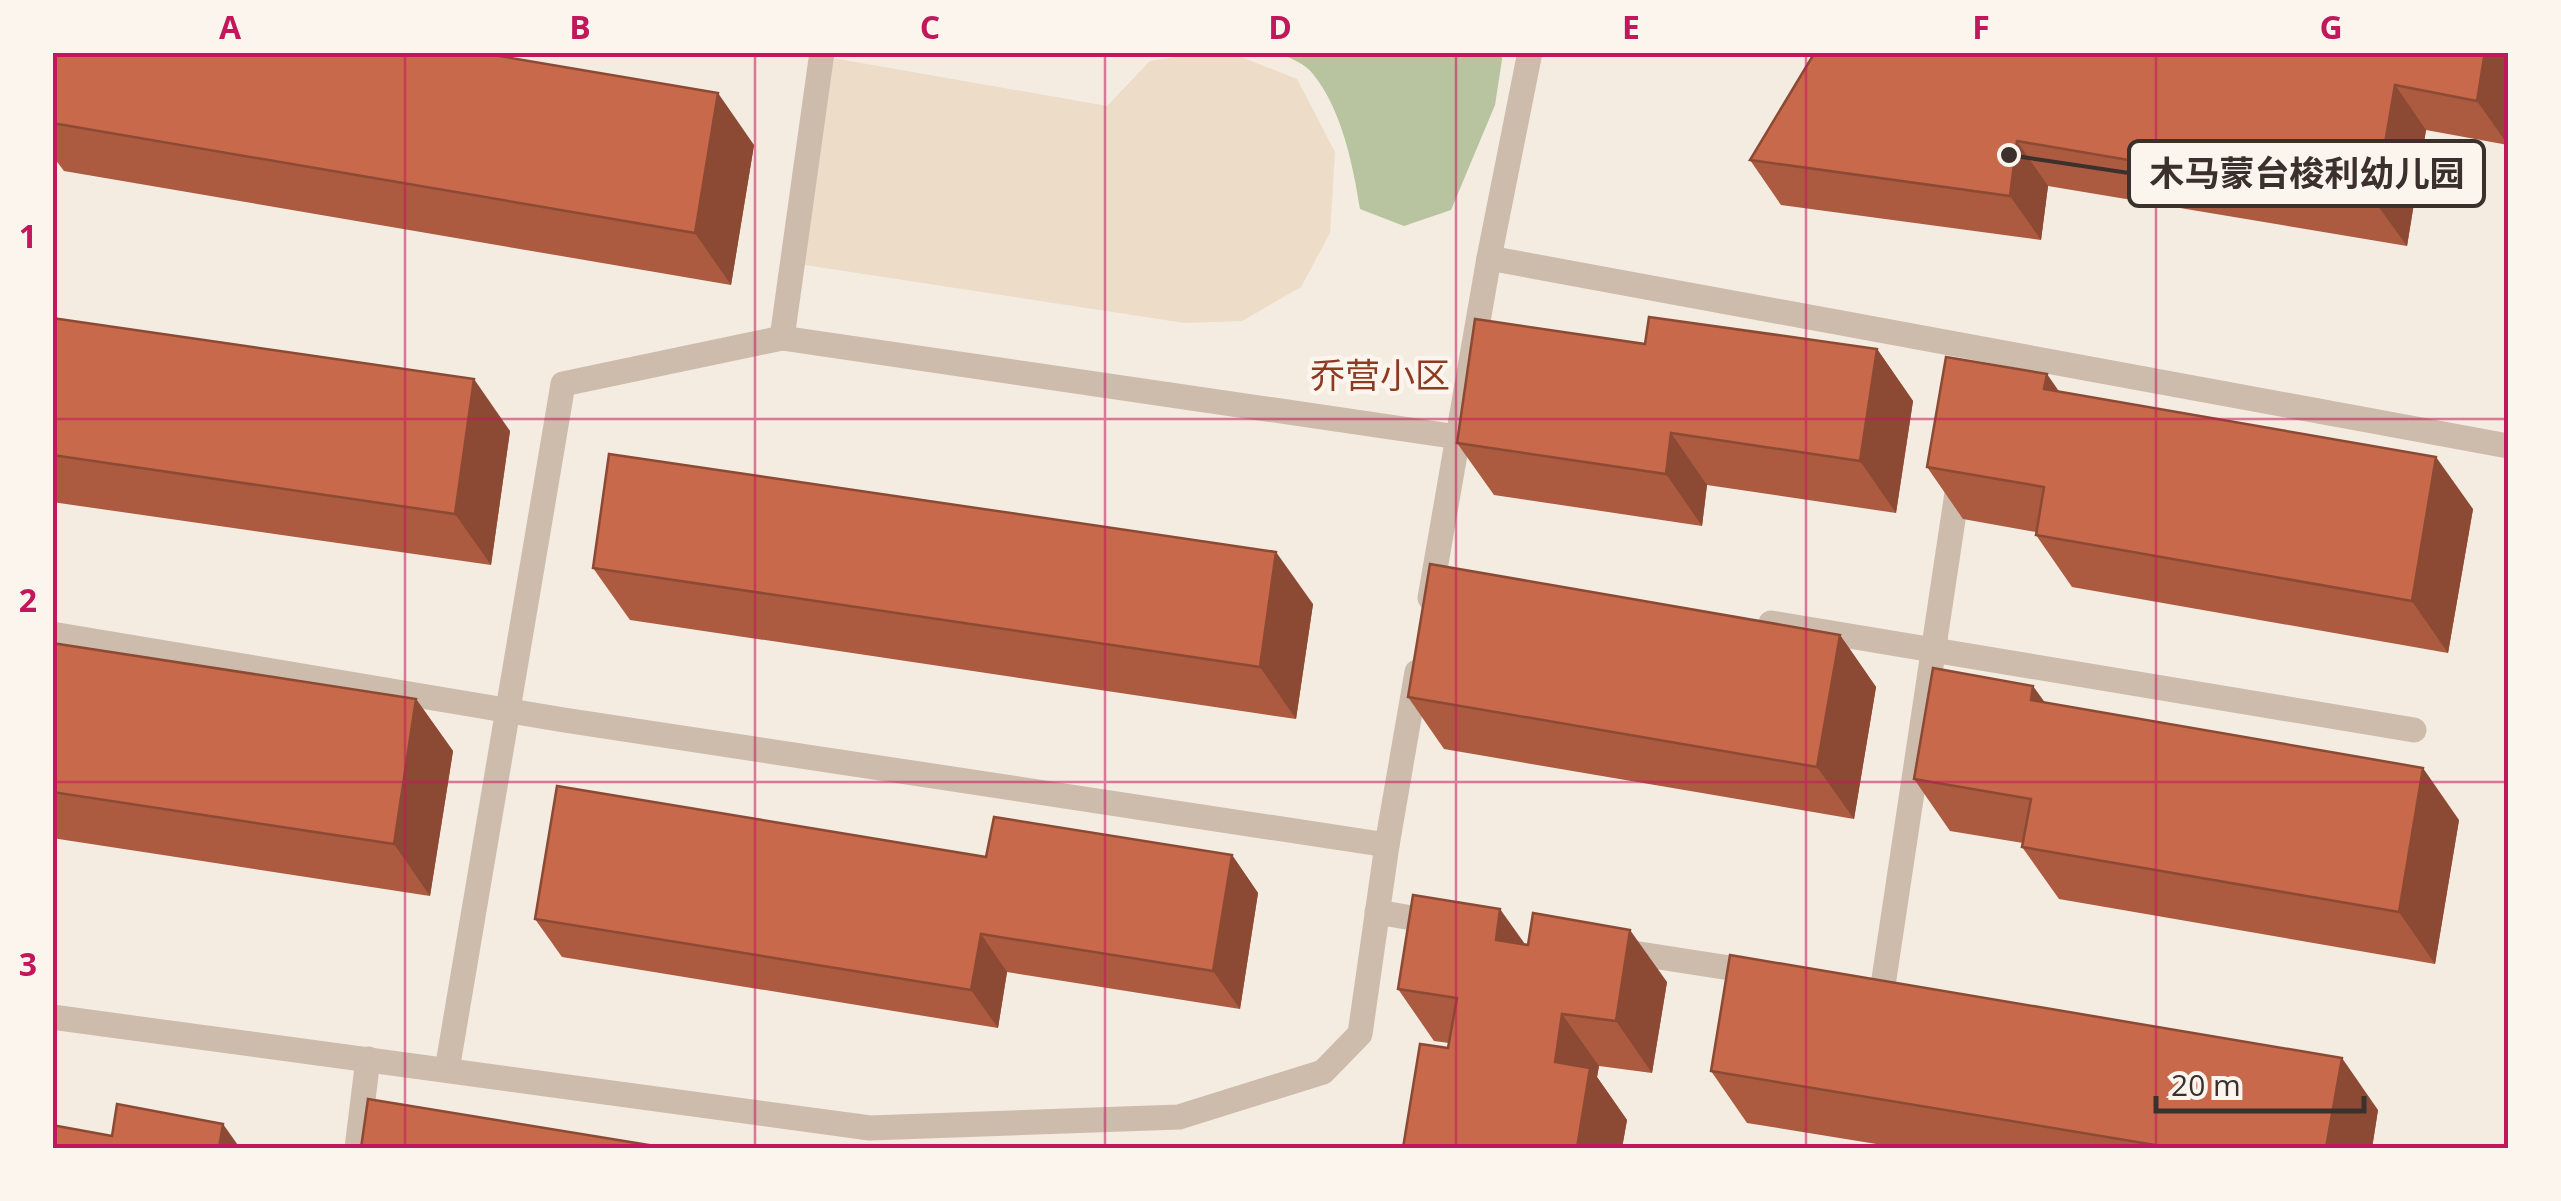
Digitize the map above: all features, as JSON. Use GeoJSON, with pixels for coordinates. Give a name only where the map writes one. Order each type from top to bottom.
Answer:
{"type":"FeatureCollection","features":[{"type":"Feature","properties":{"kind":"lane"},"geometry":{"type":"LineString","coordinates":[[782,338],[822,52]]}},
{"type":"Feature","properties":{"kind":"lane"},"geometry":{"type":"LineString","coordinates":[[52,1016],[870,1128],[1179,1117],[1323,1072],[1360,1034],[1387,844],[1423,639],[1444,572],[1458,437],[1530,52]]}},
{"type":"Feature","properties":{"kind":"lane"},"geometry":{"type":"LineString","coordinates":[[1489,258],[1977,358],[2508,446]]}},
{"type":"Feature","properties":{"kind":"lane"},"geometry":{"type":"LineString","coordinates":[[447,1070],[563,384],[782,338],[1458,437]]}},
{"type":"Feature","properties":{"kind":"lane"},"geometry":{"type":"LineString","coordinates":[[1882,992],[1964,442]]}},
{"type":"Feature","properties":{"kind":"lane"},"geometry":{"type":"LineString","coordinates":[[1742,619],[2414,730]]}},
{"type":"Feature","properties":{"kind":"lane"},"geometry":{"type":"LineString","coordinates":[[52,634],[510,711],[1387,844]]}},
{"type":"Feature","properties":{"kind":"lane"},"geometry":{"type":"LineString","coordinates":[[1377,912],[1474,928]]}},
{"type":"Feature","properties":{"kind":"lane"},"geometry":{"type":"LineString","coordinates":[[1590,946],[1784,977]]}},
{"type":"Feature","properties":{"kind":"lane"},"geometry":{"type":"LineString","coordinates":[[357,1148],[368,1060]]}},
{"type":"Feature","properties":{"kind":"green space"},"geometry":{"type":"Polygon","coordinates":[[[1279,53],[1503,53],[1495,105],[1451,210],[1404,226],[1360,209],[1350,156],[1332,104],[1310,70],[1279,53]]]}},
{"type":"Feature","properties":{"kind":"shaded area"},"geometry":{"type":"Polygon","coordinates":[[[1231,53],[1297,79],[1335,152],[1330,233],[1301,287],[1242,321],[1185,323],[792,263],[821,56],[1107,106],[1150,61],[1231,53]]]}},
{"type":"Feature","properties":{"kind":"building"},"geometry":{"type":"Polygon","coordinates":[[[52,52],[476,52],[718,93],[695,233],[52,123],[52,52]]]}},
{"type":"Feature","properties":{"kind":"building"},"geometry":{"type":"Polygon","coordinates":[[[1815,52],[2485,52],[2477,101],[2395,85],[2375,202],[2017,141],[2010,196],[1750,160],[1815,52]]]}},
{"type":"Feature","properties":{"kind":"building"},"geometry":{"type":"Polygon","coordinates":[[[1649,317],[1877,349],[1860,461],[1671,433],[1666,474],[1457,443],[1475,319],[1645,344],[1649,317]]]}},
{"type":"Feature","properties":{"kind":"building"},"geometry":{"type":"Polygon","coordinates":[[[52,318],[474,379],[455,514],[52,455],[52,318]]]}},
{"type":"Feature","properties":{"kind":"building"},"geometry":{"type":"Polygon","coordinates":[[[1946,357],[2047,374],[2044,389],[2436,457],[2412,601],[2036,535],[2044,487],[1927,467],[1946,357]]]}},
{"type":"Feature","properties":{"kind":"building"},"geometry":{"type":"Polygon","coordinates":[[[609,454],[1276,552],[1260,667],[593,568],[609,454]]]}},
{"type":"Feature","properties":{"kind":"building"},"geometry":{"type":"Polygon","coordinates":[[[1430,564],[1840,635],[1817,767],[1408,697],[1430,564]]]}},
{"type":"Feature","properties":{"kind":"building"},"geometry":{"type":"Polygon","coordinates":[[[52,643],[416,699],[394,844],[52,792],[52,643]]]}},
{"type":"Feature","properties":{"kind":"building"},"geometry":{"type":"Polygon","coordinates":[[[1933,668],[2033,686],[2031,700],[2423,768],[2399,912],[2022,847],[2031,799],[1914,779],[1933,668]]]}},
{"type":"Feature","properties":{"kind":"building"},"geometry":{"type":"Polygon","coordinates":[[[557,786],[986,857],[994,817],[1232,855],[1213,971],[981,934],[971,990],[535,919],[557,786]]]}},
{"type":"Feature","properties":{"kind":"building"},"geometry":{"type":"Polygon","coordinates":[[[1413,895],[1500,909],[1496,940],[1528,945],[1533,913],[1630,930],[1616,1021],[1562,1014],[1555,1062],[1590,1068],[1577,1148],[1403,1148],[1420,1044],[1448,1048],[1457,998],[1398,989],[1413,895]]]}},
{"type":"Feature","properties":{"kind":"building"},"geometry":{"type":"Polygon","coordinates":[[[1730,955],[2342,1058],[2326,1148],[2173,1148],[1711,1071],[1730,955]]]}},
{"type":"Feature","properties":{"kind":"building"},"geometry":{"type":"Polygon","coordinates":[[[368,1099],[667,1148],[361,1148],[368,1099]]]}},
{"type":"Feature","properties":{"kind":"building"},"geometry":{"type":"Polygon","coordinates":[[[117,1104],[223,1124],[219,1148],[52,1148],[52,1125],[112,1136],[117,1104]]]}},
{"type":"Feature","properties":{"kind":"place","name":"木马蒙台梭利幼儿园"},"geometry":{"type":"Point","coordinates":[2009,155]}},
{"type":"Feature","properties":{"kind":"district","name":"乔营小区"},"geometry":{"type":"Point","coordinates":[1380,376]}}]}
